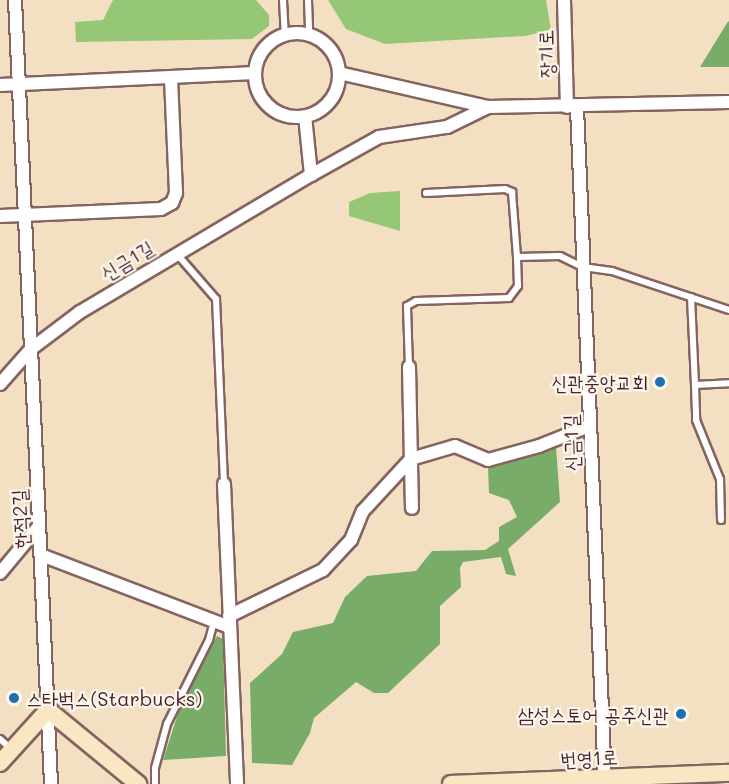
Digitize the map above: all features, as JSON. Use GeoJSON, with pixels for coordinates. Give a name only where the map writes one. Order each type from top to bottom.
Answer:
{"type":"FeatureCollection","features":[{"type":"Feature","properties":{"kind":"main road"},"geometry":{"type":"LineString","coordinates":[[0,763],[6,744],[48,710],[138,784]]}},
{"type":"Feature","properties":{"kind":"main road","name":"번영1로"},"geometry":{"type":"LineString","coordinates":[[451,784],[604,781],[729,773]]}},
{"type":"Feature","properties":{"kind":"street","name":"한적2길"},"geometry":{"type":"LineString","coordinates":[[15,0],[51,784]]}},
{"type":"Feature","properties":{"kind":"street","name":"장기로"},"geometry":{"type":"LineString","coordinates":[[564,0],[572,107]]}},
{"type":"Feature","properties":{"kind":"street"},"geometry":{"type":"LineString","coordinates":[[309,35],[330,49],[339,72],[333,99],[323,109],[305,116],[284,115],[272,109],[262,99],[255,73],[264,50],[285,36],[309,35]]}},
{"type":"Feature","properties":{"kind":"street"},"geometry":{"type":"LineString","coordinates":[[339,72],[488,107]]}},
{"type":"Feature","properties":{"kind":"street"},"geometry":{"type":"LineString","coordinates":[[0,85],[255,73]]}},
{"type":"Feature","properties":{"kind":"street"},"geometry":{"type":"LineString","coordinates":[[0,216],[161,209],[172,203],[176,193],[171,77]]}},
{"type":"Feature","properties":{"kind":"street","name":"신금1길"},"geometry":{"type":"LineString","coordinates":[[31,348],[80,312],[176,253],[380,137],[447,127],[488,107],[729,102]]}},
{"type":"Feature","properties":{"kind":"street","name":"신금1길"},"geometry":{"type":"LineString","coordinates":[[572,107],[583,267],[604,781]]}},
{"type":"Feature","properties":{"kind":"street"},"geometry":{"type":"LineString","coordinates":[[305,116],[311,175]]}},
{"type":"Feature","properties":{"kind":"street"},"geometry":{"type":"LineString","coordinates":[[0,384],[31,348]]}},
{"type":"Feature","properties":{"kind":"street"},"geometry":{"type":"LineString","coordinates":[[409,367],[412,508]]}},
{"type":"Feature","properties":{"kind":"street"},"geometry":{"type":"LineString","coordinates":[[41,555],[214,621],[230,621],[323,570],[351,540],[363,511],[411,459],[455,446],[488,460],[589,426]]}},
{"type":"Feature","properties":{"kind":"street"},"geometry":{"type":"LineString","coordinates":[[224,484],[237,784]]}},
{"type":"Feature","properties":{"kind":"street"},"geometry":{"type":"LineString","coordinates":[[0,573],[39,526]]}},
{"type":"Feature","properties":{"kind":"lane"},"geometry":{"type":"LineString","coordinates":[[283,0],[285,36]]}},
{"type":"Feature","properties":{"kind":"lane"},"geometry":{"type":"LineString","coordinates":[[308,0],[309,35]]}},
{"type":"Feature","properties":{"kind":"lane"},"geometry":{"type":"LineString","coordinates":[[409,367],[407,306],[416,301],[509,298],[518,286],[512,192],[505,189],[426,194]]}},
{"type":"Feature","properties":{"kind":"lane"},"geometry":{"type":"LineString","coordinates":[[176,253],[216,299],[224,484]]}},
{"type":"Feature","properties":{"kind":"lane"},"geometry":{"type":"LineString","coordinates":[[517,257],[560,256],[583,267],[612,271],[729,310]]}},
{"type":"Feature","properties":{"kind":"lane"},"geometry":{"type":"LineString","coordinates":[[691,297],[696,420],[720,478],[721,520]]}},
{"type":"Feature","properties":{"kind":"lane"},"geometry":{"type":"LineString","coordinates":[[695,385],[729,383]]}},
{"type":"Feature","properties":{"kind":"lane"},"geometry":{"type":"LineString","coordinates":[[155,784],[155,768],[168,724],[209,640],[214,621]]}},
{"type":"Feature","properties":{"kind":"green space"},"geometry":{"type":"Polygon","coordinates":[[[113,0],[256,0],[269,15],[269,26],[252,39],[76,42],[75,22],[103,20],[113,0]]]}},
{"type":"Feature","properties":{"kind":"green space"},"geometry":{"type":"Polygon","coordinates":[[[328,0],[546,0],[551,30],[525,36],[385,44],[346,29],[328,0]]]}},
{"type":"Feature","properties":{"kind":"green space"},"geometry":{"type":"Polygon","coordinates":[[[729,21],[729,67],[700,67],[727,23],[729,21]]]}},
{"type":"Feature","properties":{"kind":"green space"},"geometry":{"type":"Polygon","coordinates":[[[400,191],[400,231],[349,216],[349,202],[370,193],[400,191]]]}},
{"type":"Feature","properties":{"kind":"green space"},"geometry":{"type":"Polygon","coordinates":[[[556,446],[560,502],[508,549],[516,576],[506,574],[501,557],[463,562],[460,568],[461,587],[440,606],[440,644],[388,693],[374,693],[356,682],[314,718],[310,733],[292,765],[252,763],[250,683],[282,654],[293,632],[333,623],[345,597],[367,576],[416,571],[432,551],[485,550],[499,541],[499,527],[517,517],[509,500],[489,493],[488,467],[556,446]]]}},
{"type":"Feature","properties":{"kind":"green space"},"geometry":{"type":"Polygon","coordinates":[[[217,636],[223,639],[226,756],[163,760],[184,695],[217,636]]]}},
{"type":"Feature","properties":{"kind":"place","name":"신관중앙교회"},"geometry":{"type":"Point","coordinates":[660,382]}},
{"type":"Feature","properties":{"kind":"place","name":"스타벅스(Starbucks)"},"geometry":{"type":"Point","coordinates":[14,698]}},
{"type":"Feature","properties":{"kind":"place","name":"삼성스토어 공주신관"},"geometry":{"type":"Point","coordinates":[681,714]}}]}
